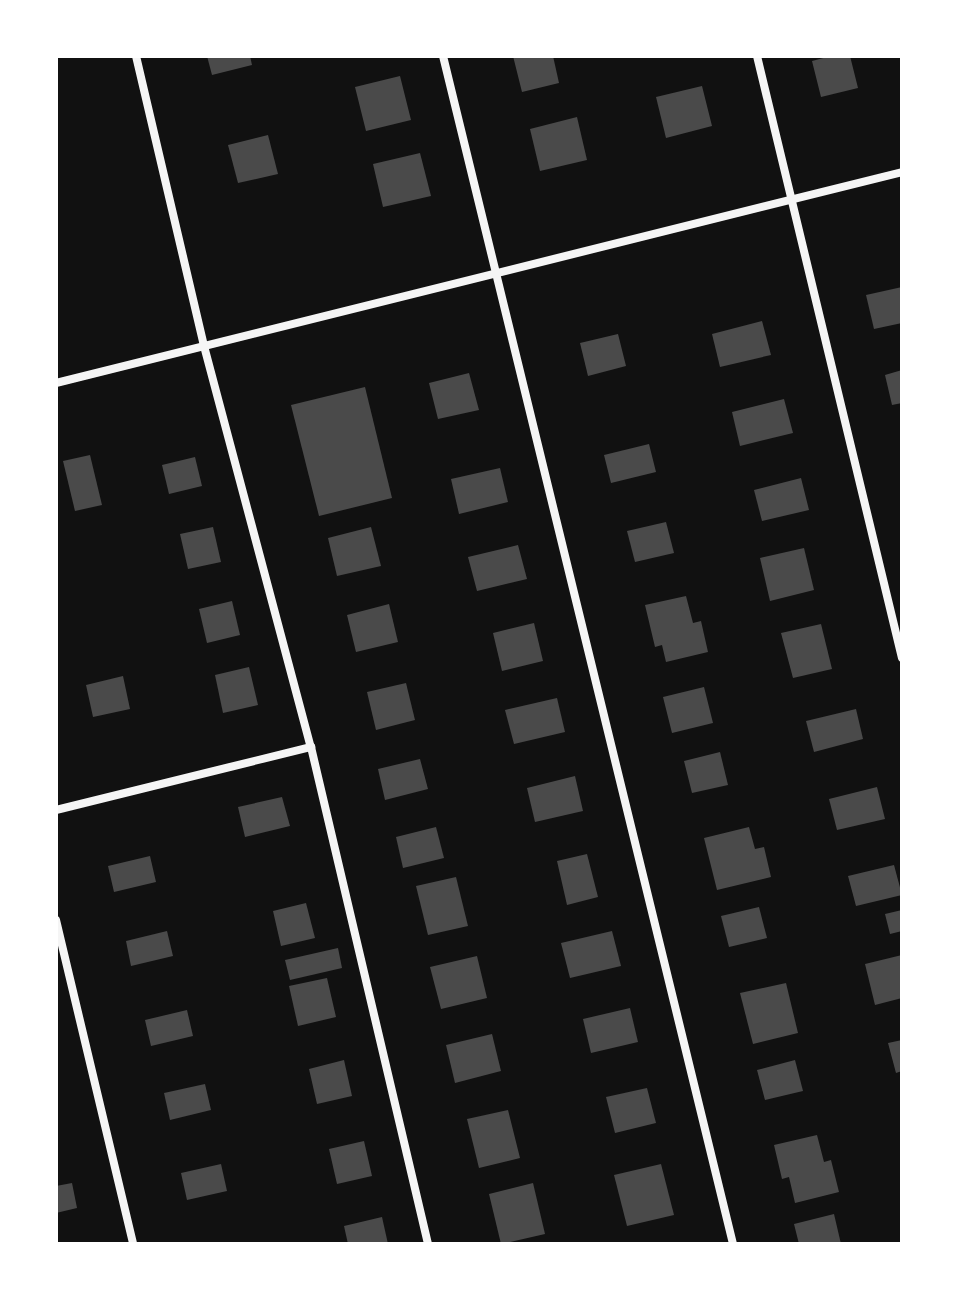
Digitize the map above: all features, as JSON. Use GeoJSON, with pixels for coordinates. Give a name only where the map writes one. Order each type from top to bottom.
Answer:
{"type":"FeatureCollection","features":[{"type":"Feature","properties":{"kind":"street"},"geometry":{"type":"LineString","coordinates":[[136,56],[204,346],[311,747],[428,1244]]}},
{"type":"Feature","properties":{"kind":"street"},"geometry":{"type":"LineString","coordinates":[[443,56],[733,1244]]}},
{"type":"Feature","properties":{"kind":"street"},"geometry":{"type":"LineString","coordinates":[[757,56],[902,658]]}},
{"type":"Feature","properties":{"kind":"street"},"geometry":{"type":"LineString","coordinates":[[56,383],[902,172]]}},
{"type":"Feature","properties":{"kind":"street"},"geometry":{"type":"LineString","coordinates":[[56,810],[311,747]]}},
{"type":"Feature","properties":{"kind":"street"},"geometry":{"type":"LineString","coordinates":[[56,920],[133,1244]]}},
{"type":"Feature","properties":{"kind":"building"},"geometry":{"type":"Polygon","coordinates":[[[207,56],[250,56],[252,65],[212,75],[207,56]]]}},
{"type":"Feature","properties":{"kind":"building"},"geometry":{"type":"Polygon","coordinates":[[[513,56],[553,56],[559,83],[522,92],[513,56]]]}},
{"type":"Feature","properties":{"kind":"building"},"geometry":{"type":"Polygon","coordinates":[[[831,56],[850,56],[858,88],[821,97],[812,61],[831,56]]]}},
{"type":"Feature","properties":{"kind":"building"},"geometry":{"type":"Polygon","coordinates":[[[400,76],[411,120],[366,131],[355,87],[400,76]]]}},
{"type":"Feature","properties":{"kind":"building"},"geometry":{"type":"Polygon","coordinates":[[[702,86],[712,126],[666,138],[656,97],[702,86]]]}},
{"type":"Feature","properties":{"kind":"building"},"geometry":{"type":"Polygon","coordinates":[[[577,117],[587,160],[540,171],[530,129],[577,117]]]}},
{"type":"Feature","properties":{"kind":"building"},"geometry":{"type":"Polygon","coordinates":[[[268,135],[278,174],[238,183],[228,145],[268,135]]]}},
{"type":"Feature","properties":{"kind":"building"},"geometry":{"type":"Polygon","coordinates":[[[420,153],[431,196],[383,207],[373,164],[420,153]]]}},
{"type":"Feature","properties":{"kind":"building"},"geometry":{"type":"Polygon","coordinates":[[[902,287],[902,323],[874,329],[866,295],[902,287]]]}},
{"type":"Feature","properties":{"kind":"building"},"geometry":{"type":"Polygon","coordinates":[[[762,321],[771,355],[720,367],[712,334],[762,321]]]}},
{"type":"Feature","properties":{"kind":"building"},"geometry":{"type":"Polygon","coordinates":[[[618,334],[626,366],[588,376],[580,343],[618,334]]]}},
{"type":"Feature","properties":{"kind":"building"},"geometry":{"type":"Polygon","coordinates":[[[902,370],[902,403],[892,405],[885,375],[902,370]]]}},
{"type":"Feature","properties":{"kind":"building"},"geometry":{"type":"Polygon","coordinates":[[[469,373],[479,410],[438,419],[429,383],[469,373]]]}},
{"type":"Feature","properties":{"kind":"building"},"geometry":{"type":"Polygon","coordinates":[[[365,387],[392,498],[319,516],[291,405],[365,387]]]}},
{"type":"Feature","properties":{"kind":"building"},"geometry":{"type":"Polygon","coordinates":[[[784,399],[793,433],[740,446],[732,412],[784,399]]]}},
{"type":"Feature","properties":{"kind":"building"},"geometry":{"type":"Polygon","coordinates":[[[649,444],[656,472],[611,483],[604,455],[649,444]]]}},
{"type":"Feature","properties":{"kind":"building"},"geometry":{"type":"Polygon","coordinates":[[[90,455],[102,505],[75,511],[63,461],[90,455]]]}},
{"type":"Feature","properties":{"kind":"building"},"geometry":{"type":"Polygon","coordinates":[[[195,457],[202,486],[169,494],[162,465],[195,457]]]}},
{"type":"Feature","properties":{"kind":"building"},"geometry":{"type":"Polygon","coordinates":[[[500,468],[508,502],[459,514],[451,479],[500,468]]]}},
{"type":"Feature","properties":{"kind":"building"},"geometry":{"type":"Polygon","coordinates":[[[801,478],[809,510],[762,521],[754,490],[801,478]]]}},
{"type":"Feature","properties":{"kind":"building"},"geometry":{"type":"Polygon","coordinates":[[[666,522],[674,553],[635,562],[627,531],[666,522]]]}},
{"type":"Feature","properties":{"kind":"building"},"geometry":{"type":"Polygon","coordinates":[[[213,527],[221,562],[188,569],[180,534],[213,527]]]}},
{"type":"Feature","properties":{"kind":"building"},"geometry":{"type":"Polygon","coordinates":[[[371,527],[381,566],[337,576],[328,538],[371,527]]]}},
{"type":"Feature","properties":{"kind":"building"},"geometry":{"type":"Polygon","coordinates":[[[518,545],[527,579],[477,591],[468,557],[518,545]]]}},
{"type":"Feature","properties":{"kind":"building"},"geometry":{"type":"Polygon","coordinates":[[[804,548],[814,590],[770,601],[760,558],[804,548]]]}},
{"type":"Feature","properties":{"kind":"building"},"geometry":{"type":"Polygon","coordinates":[[[686,596],[693,623],[701,621],[708,652],[666,662],[662,645],[655,647],[645,605],[686,596]]]}},
{"type":"Feature","properties":{"kind":"building"},"geometry":{"type":"Polygon","coordinates":[[[232,601],[240,635],[207,643],[199,609],[232,601]]]}},
{"type":"Feature","properties":{"kind":"building"},"geometry":{"type":"Polygon","coordinates":[[[389,604],[398,642],[356,652],[347,615],[389,604]]]}},
{"type":"Feature","properties":{"kind":"building"},"geometry":{"type":"Polygon","coordinates":[[[534,623],[543,661],[502,671],[493,633],[534,623]]]}},
{"type":"Feature","properties":{"kind":"building"},"geometry":{"type":"Polygon","coordinates":[[[821,624],[832,669],[793,678],[781,633],[821,624]]]}},
{"type":"Feature","properties":{"kind":"building"},"geometry":{"type":"Polygon","coordinates":[[[249,667],[258,705],[223,713],[215,675],[249,667]]]}},
{"type":"Feature","properties":{"kind":"building"},"geometry":{"type":"Polygon","coordinates":[[[123,676],[130,709],[93,717],[86,685],[123,676]]]}},
{"type":"Feature","properties":{"kind":"building"},"geometry":{"type":"Polygon","coordinates":[[[406,683],[415,720],[376,730],[367,692],[406,683]]]}},
{"type":"Feature","properties":{"kind":"building"},"geometry":{"type":"Polygon","coordinates":[[[704,687],[713,723],[672,733],[663,697],[704,687]]]}},
{"type":"Feature","properties":{"kind":"building"},"geometry":{"type":"Polygon","coordinates":[[[557,698],[565,732],[514,744],[505,710],[557,698]]]}},
{"type":"Feature","properties":{"kind":"building"},"geometry":{"type":"Polygon","coordinates":[[[856,709],[863,739],[814,752],[806,721],[856,709]]]}},
{"type":"Feature","properties":{"kind":"building"},"geometry":{"type":"Polygon","coordinates":[[[720,752],[728,785],[692,793],[684,761],[720,752]]]}},
{"type":"Feature","properties":{"kind":"building"},"geometry":{"type":"Polygon","coordinates":[[[420,759],[428,789],[385,800],[378,769],[420,759]]]}},
{"type":"Feature","properties":{"kind":"building"},"geometry":{"type":"Polygon","coordinates":[[[575,776],[583,811],[535,822],[527,788],[575,776]]]}},
{"type":"Feature","properties":{"kind":"building"},"geometry":{"type":"Polygon","coordinates":[[[877,787],[885,819],[837,830],[829,799],[877,787]]]}},
{"type":"Feature","properties":{"kind":"building"},"geometry":{"type":"Polygon","coordinates":[[[282,797],[290,826],[245,837],[238,807],[282,797]]]}},
{"type":"Feature","properties":{"kind":"building"},"geometry":{"type":"Polygon","coordinates":[[[436,827],[444,858],[403,868],[396,837],[436,827]]]}},
{"type":"Feature","properties":{"kind":"building"},"geometry":{"type":"Polygon","coordinates":[[[749,827],[755,849],[764,847],[771,877],[717,890],[704,838],[749,827]]]}},
{"type":"Feature","properties":{"kind":"building"},"geometry":{"type":"Polygon","coordinates":[[[587,854],[598,897],[567,905],[557,861],[587,854]]]}},
{"type":"Feature","properties":{"kind":"building"},"geometry":{"type":"Polygon","coordinates":[[[150,856],[156,882],[114,892],[108,866],[150,856]]]}},
{"type":"Feature","properties":{"kind":"building"},"geometry":{"type":"Polygon","coordinates":[[[894,865],[902,895],[856,906],[848,876],[894,865]]]}},
{"type":"Feature","properties":{"kind":"building"},"geometry":{"type":"Polygon","coordinates":[[[456,877],[468,926],[428,935],[416,886],[456,877]]]}},
{"type":"Feature","properties":{"kind":"building"},"geometry":{"type":"Polygon","coordinates":[[[306,903],[315,938],[281,946],[273,911],[306,903]]]}},
{"type":"Feature","properties":{"kind":"building"},"geometry":{"type":"Polygon","coordinates":[[[759,907],[767,938],[729,947],[721,916],[759,907]]]}},
{"type":"Feature","properties":{"kind":"building"},"geometry":{"type":"Polygon","coordinates":[[[902,910],[902,931],[890,934],[885,914],[902,910]]]}},
{"type":"Feature","properties":{"kind":"building"},"geometry":{"type":"Polygon","coordinates":[[[167,931],[173,956],[131,966],[126,941],[167,931]]]}},
{"type":"Feature","properties":{"kind":"building"},"geometry":{"type":"Polygon","coordinates":[[[612,931],[621,966],[570,978],[561,943],[612,931]]]}},
{"type":"Feature","properties":{"kind":"building"},"geometry":{"type":"Polygon","coordinates":[[[338,948],[342,968],[290,980],[285,960],[338,948]]]}},
{"type":"Feature","properties":{"kind":"building"},"geometry":{"type":"Polygon","coordinates":[[[902,955],[902,998],[875,1005],[865,964],[902,955]]]}},
{"type":"Feature","properties":{"kind":"building"},"geometry":{"type":"Polygon","coordinates":[[[477,956],[487,998],[441,1009],[430,967],[477,956]]]}},
{"type":"Feature","properties":{"kind":"building"},"geometry":{"type":"Polygon","coordinates":[[[327,978],[336,1017],[298,1026],[289,986],[327,978]]]}},
{"type":"Feature","properties":{"kind":"building"},"geometry":{"type":"Polygon","coordinates":[[[786,983],[798,1033],[753,1044],[740,993],[786,983]]]}},
{"type":"Feature","properties":{"kind":"building"},"geometry":{"type":"Polygon","coordinates":[[[630,1008],[638,1042],[591,1053],[583,1019],[630,1008]]]}},
{"type":"Feature","properties":{"kind":"building"},"geometry":{"type":"Polygon","coordinates":[[[187,1010],[193,1036],[151,1046],[145,1020],[187,1010]]]}},
{"type":"Feature","properties":{"kind":"building"},"geometry":{"type":"Polygon","coordinates":[[[492,1034],[501,1071],[455,1083],[446,1045],[492,1034]]]}},
{"type":"Feature","properties":{"kind":"building"},"geometry":{"type":"Polygon","coordinates":[[[902,1040],[902,1071],[896,1073],[888,1043],[902,1040]]]}},
{"type":"Feature","properties":{"kind":"building"},"geometry":{"type":"Polygon","coordinates":[[[344,1060],[352,1096],[317,1104],[309,1069],[344,1060]]]}},
{"type":"Feature","properties":{"kind":"building"},"geometry":{"type":"Polygon","coordinates":[[[795,1060],[803,1091],[765,1100],[757,1070],[795,1060]]]}},
{"type":"Feature","properties":{"kind":"building"},"geometry":{"type":"Polygon","coordinates":[[[205,1084],[211,1110],[170,1120],[164,1093],[205,1084]]]}},
{"type":"Feature","properties":{"kind":"building"},"geometry":{"type":"Polygon","coordinates":[[[647,1088],[656,1123],[615,1133],[606,1097],[647,1088]]]}},
{"type":"Feature","properties":{"kind":"building"},"geometry":{"type":"Polygon","coordinates":[[[508,1110],[520,1158],[479,1168],[467,1119],[508,1110]]]}},
{"type":"Feature","properties":{"kind":"building"},"geometry":{"type":"Polygon","coordinates":[[[817,1135],[824,1162],[831,1160],[839,1192],[795,1203],[789,1177],[782,1179],[774,1145],[817,1135]]]}},
{"type":"Feature","properties":{"kind":"building"},"geometry":{"type":"Polygon","coordinates":[[[364,1141],[372,1176],[337,1184],[329,1149],[364,1141]]]}},
{"type":"Feature","properties":{"kind":"building"},"geometry":{"type":"Polygon","coordinates":[[[221,1164],[227,1191],[187,1200],[181,1173],[221,1164]]]}},
{"type":"Feature","properties":{"kind":"building"},"geometry":{"type":"Polygon","coordinates":[[[661,1164],[674,1215],[627,1226],[614,1175],[661,1164]]]}},
{"type":"Feature","properties":{"kind":"building"},"geometry":{"type":"Polygon","coordinates":[[[72,1183],[77,1208],[56,1213],[56,1186],[72,1183]]]}},
{"type":"Feature","properties":{"kind":"building"},"geometry":{"type":"Polygon","coordinates":[[[533,1183],[545,1234],[501,1244],[489,1194],[533,1183]]]}},
{"type":"Feature","properties":{"kind":"building"},"geometry":{"type":"Polygon","coordinates":[[[834,1214],[841,1244],[799,1244],[794,1224],[834,1214]]]}},
{"type":"Feature","properties":{"kind":"building"},"geometry":{"type":"Polygon","coordinates":[[[382,1217],[388,1244],[348,1244],[344,1226],[382,1217]]]}}]}
